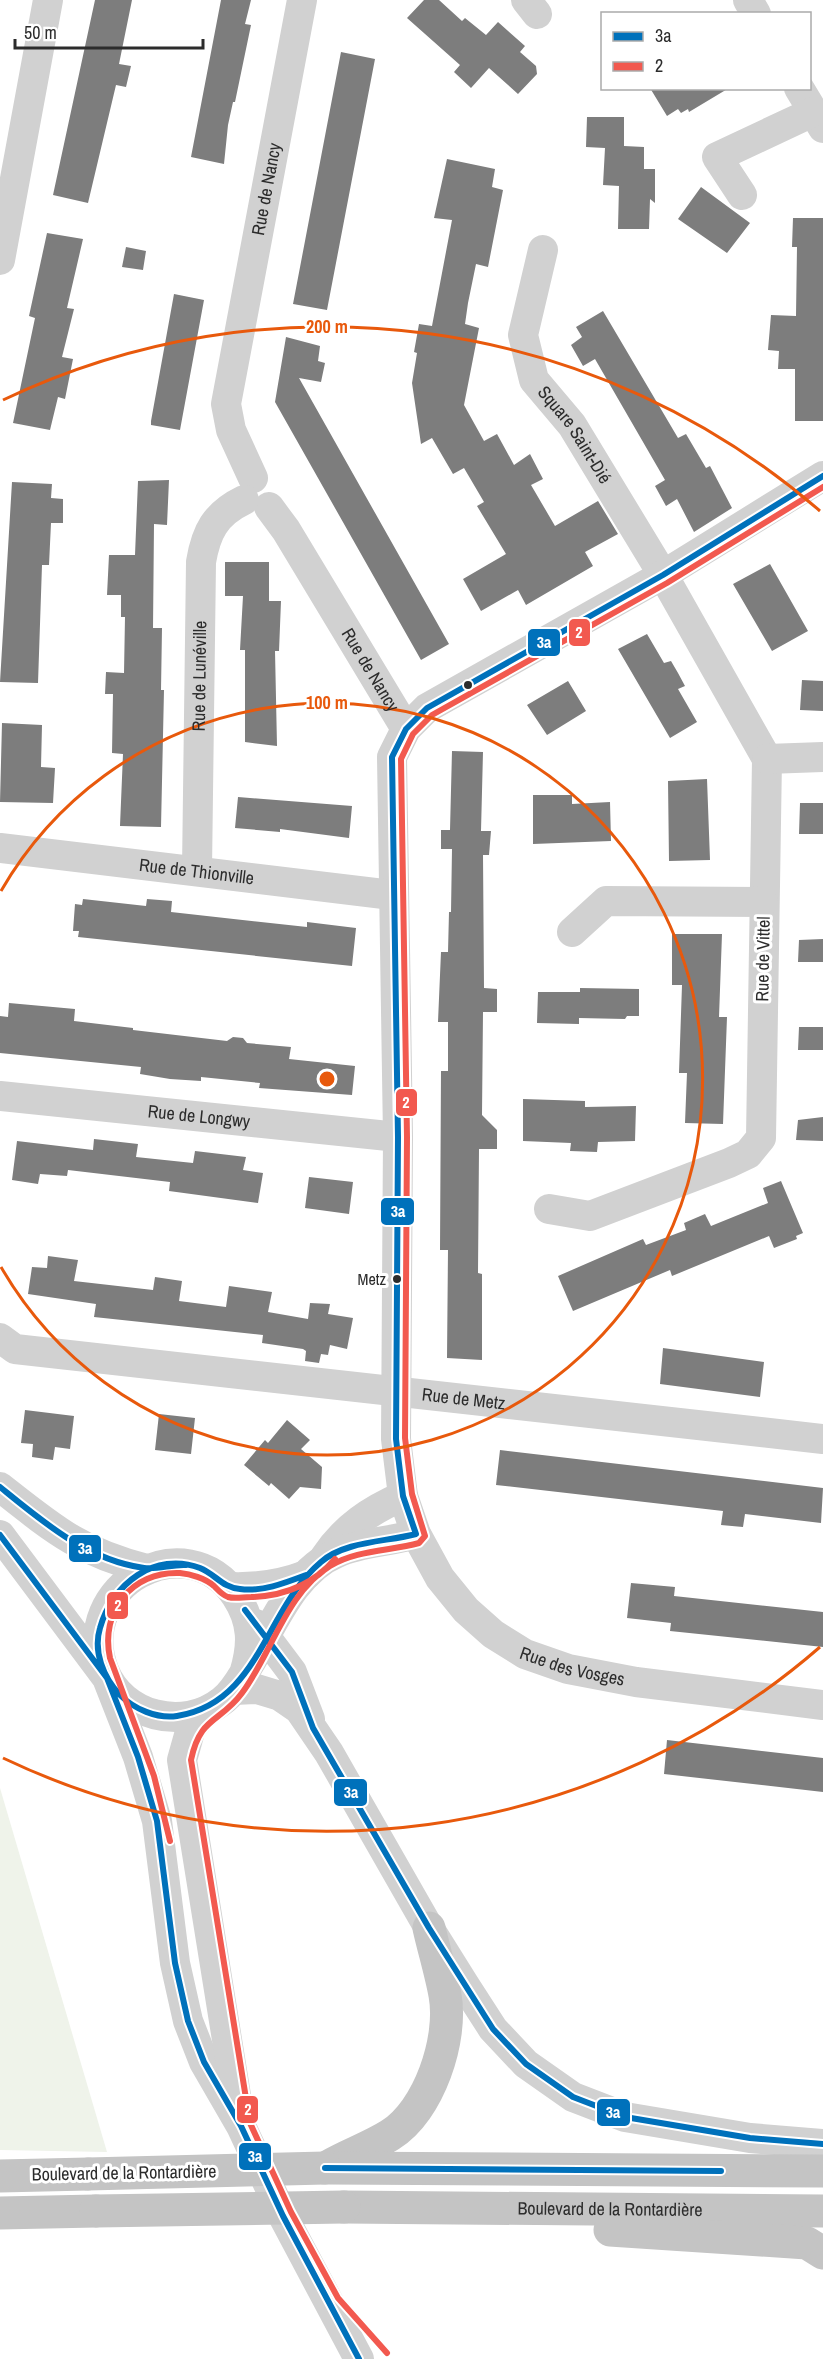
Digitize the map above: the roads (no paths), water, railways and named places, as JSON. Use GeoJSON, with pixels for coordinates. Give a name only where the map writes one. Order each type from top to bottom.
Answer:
{"type":"FeatureCollection","features":[{"type":"Feature","properties":{"kind":"main road"},"geometry":{"type":"LineString","coordinates":[[325,2168],[392,2134],[421,2103],[437,2071],[446,2032],[446,1997],[429,1928]]}},
{"type":"Feature","properties":{"kind":"main road","name":"Boulevard de la Rontardière"},"geometry":{"type":"LineString","coordinates":[[0,2176],[325,2168],[823,2171]]}},
{"type":"Feature","properties":{"kind":"main road","name":"Boulevard de la Rontardière"},"geometry":{"type":"LineString","coordinates":[[0,2213],[344,2206],[823,2211]]}},
{"type":"Feature","properties":{"kind":"main road"},"geometry":{"type":"LineString","coordinates":[[475,2209],[543,2226],[807,2243],[823,2253]]}},
{"type":"Feature","properties":{"kind":"street"},"geometry":{"type":"LineString","coordinates":[[0,260],[48,0]]}},
{"type":"Feature","properties":{"kind":"street","name":"Rue de Nancy"},"geometry":{"type":"LineString","coordinates":[[302,0],[226,404],[231,430],[255,495],[286,530],[406,729],[392,756],[398,1137],[396,1438],[403,1497]]}},
{"type":"Feature","properties":{"kind":"street"},"geometry":{"type":"LineString","coordinates":[[742,195],[717,158],[812,109]]}},
{"type":"Feature","properties":{"kind":"street","name":"Square Saint-Dié"},"geometry":{"type":"LineString","coordinates":[[543,250],[523,335],[534,380],[572,425],[663,575]]}},
{"type":"Feature","properties":{"kind":"street"},"geometry":{"type":"LineString","coordinates":[[406,729],[426,708],[663,575],[823,476]]}},
{"type":"Feature","properties":{"kind":"street","name":"Rue de Lunéville"},"geometry":{"type":"LineString","coordinates":[[197,870],[201,562],[206,534],[218,519],[255,495]]}},
{"type":"Feature","properties":{"kind":"street"},"geometry":{"type":"LineString","coordinates":[[663,575],[767,759],[823,757]]}},
{"type":"Feature","properties":{"kind":"street","name":"Rue de Vittel"},"geometry":{"type":"LineString","coordinates":[[549,1209],[590,1216],[729,1163],[748,1154],[761,1138],[767,759]]}},
{"type":"Feature","properties":{"kind":"street","name":"Rue de Thionville"},"geometry":{"type":"LineString","coordinates":[[0,848],[393,895]]}},
{"type":"Feature","properties":{"kind":"street"},"geometry":{"type":"LineString","coordinates":[[572,932],[606,901],[763,902]]}},
{"type":"Feature","properties":{"kind":"street","name":"Rue de Longwy"},"geometry":{"type":"LineString","coordinates":[[0,1096],[398,1137]]}},
{"type":"Feature","properties":{"kind":"street","name":"Rue de Metz"},"geometry":{"type":"LineString","coordinates":[[0,1338],[15,1349],[823,1439]]}},
{"type":"Feature","properties":{"kind":"street"},"geometry":{"type":"LineString","coordinates":[[0,1487],[78,1545],[101,1556],[147,1569]]}},
{"type":"Feature","properties":{"kind":"street"},"geometry":{"type":"LineString","coordinates":[[241,2126],[208,1933],[182,1760],[191,1728],[206,1711],[239,1682],[266,1637],[314,1567],[354,1523],[381,1506],[403,1497]]}},
{"type":"Feature","properties":{"kind":"street","name":"Rue des Vosges"},"geometry":{"type":"LineString","coordinates":[[403,1497],[416,1534],[440,1578],[466,1610],[493,1634],[525,1654],[568,1670],[636,1682],[823,1705]]}},
{"type":"Feature","properties":{"kind":"street"},"geometry":{"type":"LineString","coordinates":[[237,1599],[356,1547],[416,1534]]}},
{"type":"Feature","properties":{"kind":"street"},"geometry":{"type":"LineString","coordinates":[[0,1535],[121,1696],[139,1709],[161,1716],[184,1717],[206,1711]]}},
{"type":"Feature","properties":{"kind":"street"},"geometry":{"type":"LineString","coordinates":[[313,1728],[292,1672],[237,1599],[216,1576],[191,1566],[164,1564],[147,1569],[128,1580],[112,1595],[102,1614],[98,1636],[99,1657],[138,1757],[157,1821],[175,1964],[188,2021],[204,2062],[241,2126],[283,2216],[359,2359]]}},
{"type":"Feature","properties":{"kind":"street"},"geometry":{"type":"LineString","coordinates":[[237,1599],[250,1642],[239,1682]]}},
{"type":"Feature","properties":{"kind":"street"},"geometry":{"type":"LineString","coordinates":[[239,1682],[280,1696],[299,1709],[313,1728],[429,1928],[493,2028],[526,2064],[573,2097],[626,2117],[750,2138],[823,2144]]}},
{"type":"Feature","properties":{"kind":"street"},"geometry":{"type":"LineString","coordinates":[[331,2303],[380,2359]]}},
{"type":"Feature","properties":{"kind":"place","name":"Metz"},"geometry":{"type":"Point","coordinates":[397,1279]}}]}
